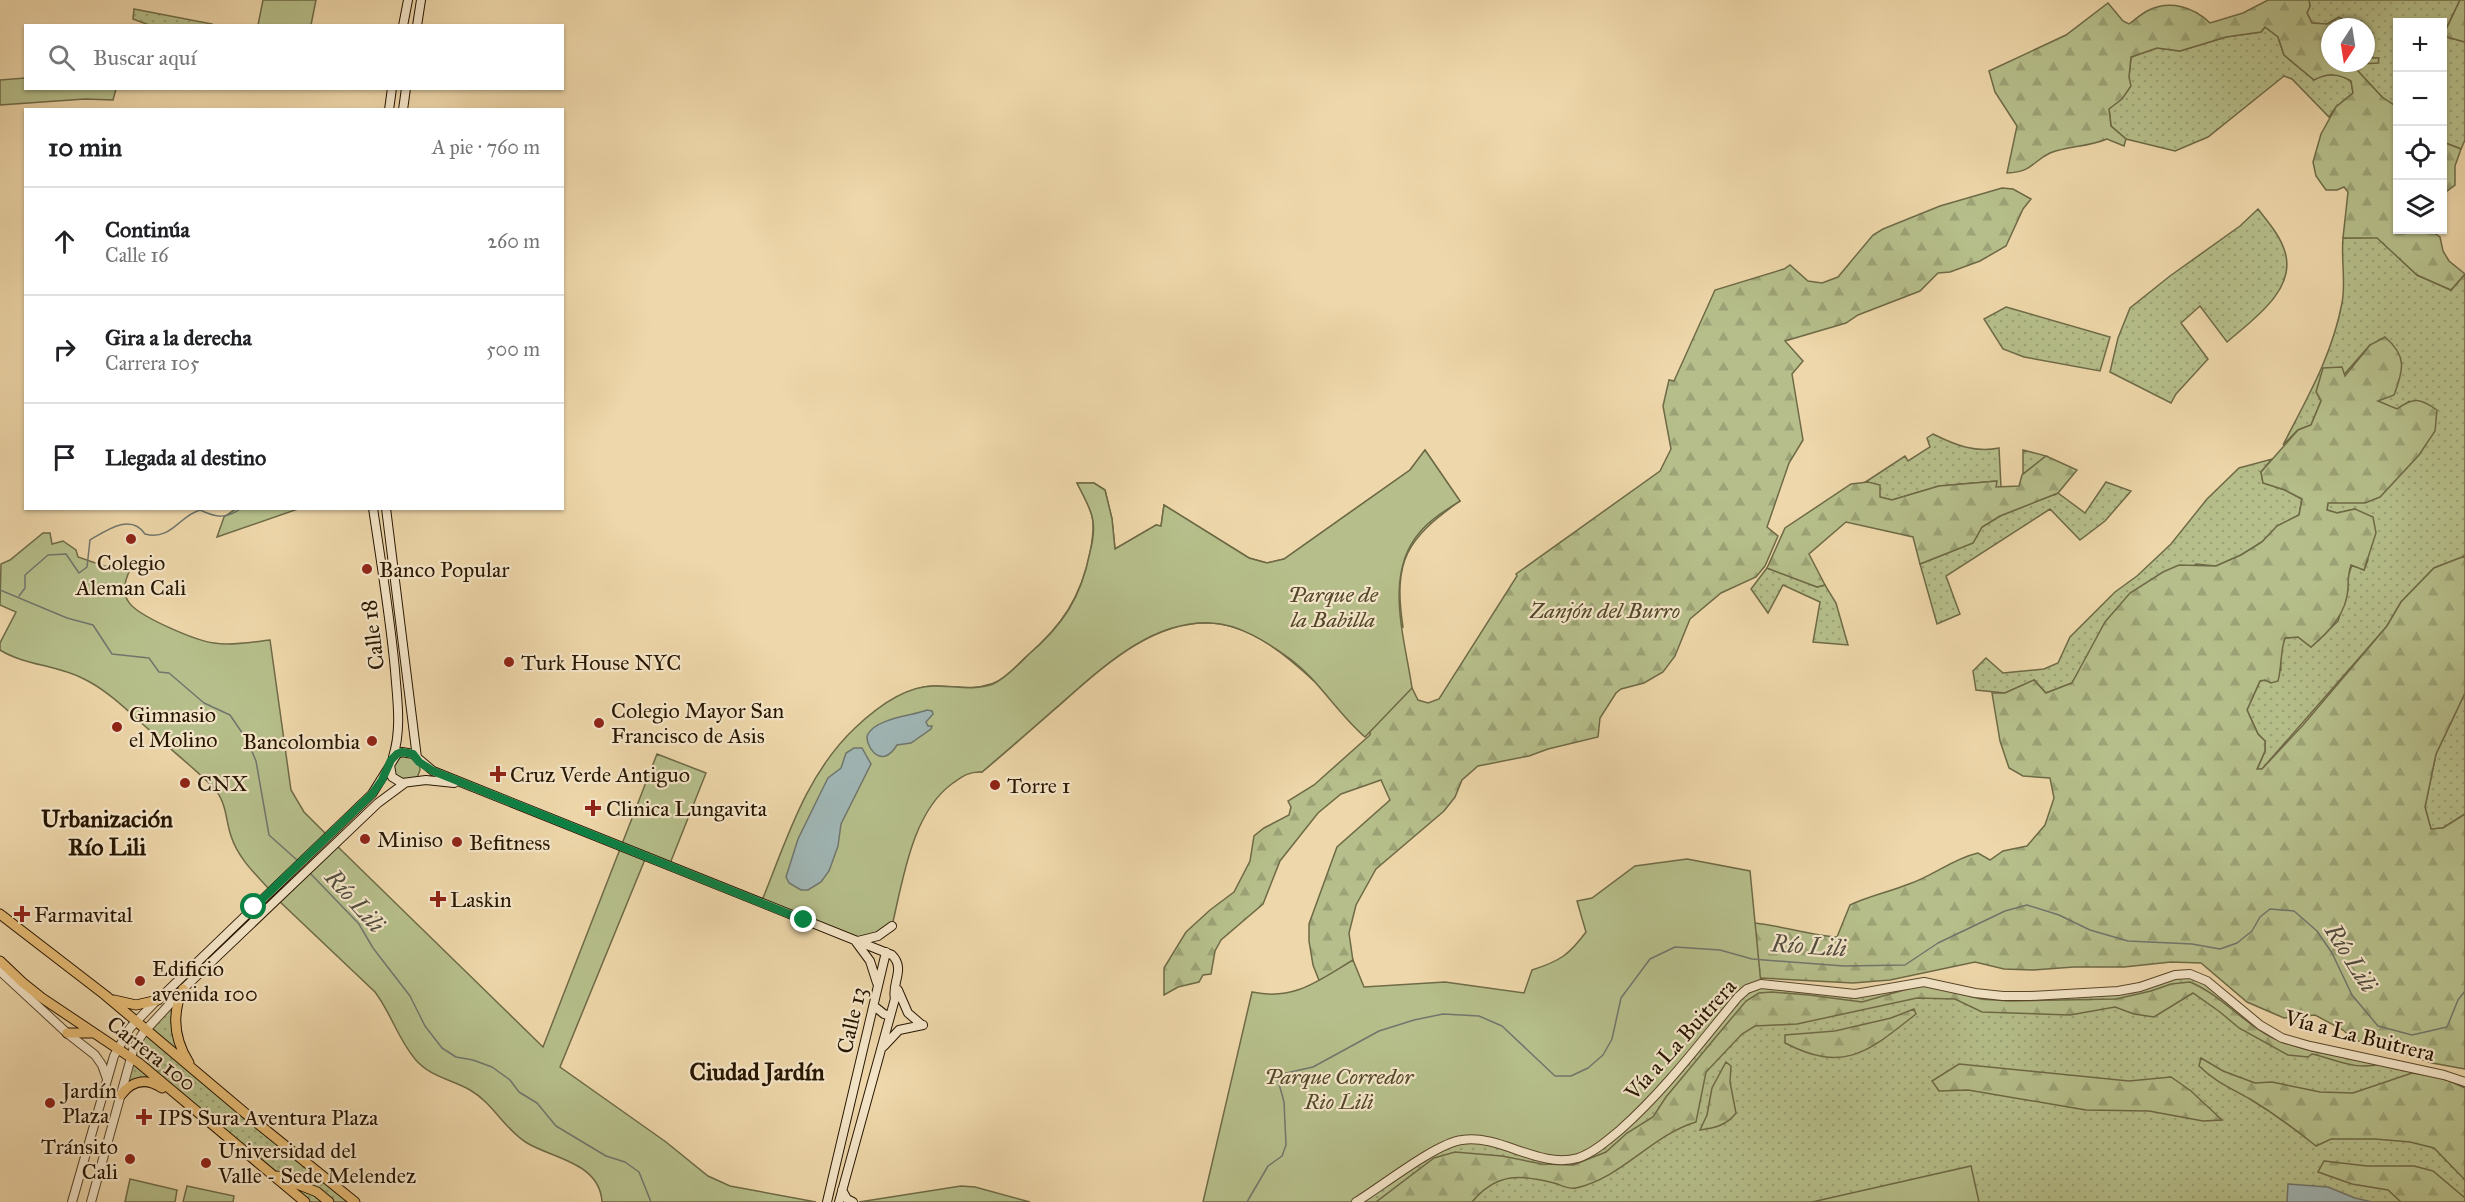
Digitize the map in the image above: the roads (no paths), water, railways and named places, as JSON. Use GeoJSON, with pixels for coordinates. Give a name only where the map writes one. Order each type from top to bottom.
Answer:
{"type":"FeatureCollection","features":[{"type":"Feature","properties":{"kind":"main road"},"geometry":{"type":"LineString","coordinates":[[404,24],[408,0]]}},
{"type":"Feature","properties":{"kind":"main road"},"geometry":{"type":"LineString","coordinates":[[417,24],[421,0]]}},
{"type":"Feature","properties":{"kind":"main road"},"geometry":{"type":"LineString","coordinates":[[389,108],[392,90]]}},
{"type":"Feature","properties":{"kind":"main road"},"geometry":{"type":"LineString","coordinates":[[403,108],[406,90]]}},
{"type":"Feature","properties":{"kind":"main road","name":"Calle 18"},"geometry":{"type":"LineString","coordinates":[[158,999],[372,794],[382,780],[391,760],[397,741],[399,712],[374,510]]}},
{"type":"Feature","properties":{"kind":"main road","name":"Calle 18"},"geometry":{"type":"LineString","coordinates":[[386,510],[418,760]]}},
{"type":"Feature","properties":{"kind":"main road"},"geometry":{"type":"LineString","coordinates":[[475,788],[438,781],[398,782],[389,770],[391,760],[402,752],[408,752],[433,771],[886,952],[894,957],[899,965],[893,992],[895,999]]}},
{"type":"Feature","properties":{"kind":"main road"},"geometry":{"type":"LineString","coordinates":[[193,1070],[179,1046],[176,1032],[176,1011],[183,989],[378,803],[419,774],[418,760]]}},
{"type":"Feature","properties":{"kind":"main road","name":"Carrera 100"},"geometry":{"type":"LineString","coordinates":[[0,914],[105,995],[355,1202]]}},
{"type":"Feature","properties":{"kind":"main road"},"geometry":{"type":"LineString","coordinates":[[853,940],[862,941],[879,936],[892,926]]}},
{"type":"Feature","properties":{"kind":"main road"},"geometry":{"type":"LineString","coordinates":[[853,940],[870,961],[877,987]]}},
{"type":"Feature","properties":{"kind":"main road","name":"Calle 13"},"geometry":{"type":"LineString","coordinates":[[827,1202],[886,952]]}},
{"type":"Feature","properties":{"kind":"main road","name":"Carrera 100"},"geometry":{"type":"LineString","coordinates":[[0,961],[22,982],[130,1056],[305,1202]]}},
{"type":"Feature","properties":{"kind":"main road","name":"Calle 13"},"geometry":{"type":"LineString","coordinates":[[839,1202],[897,989],[908,1013],[923,1025],[899,1030],[887,1041],[880,1052]]}},
{"type":"Feature","properties":{"kind":"main road"},"geometry":{"type":"LineString","coordinates":[[105,995],[129,1004],[144,1004],[158,999]]}},
{"type":"Feature","properties":{"kind":"main road"},"geometry":{"type":"LineString","coordinates":[[874,1006],[890,1016]]}},
{"type":"Feature","properties":{"kind":"main road"},"geometry":{"type":"LineString","coordinates":[[67,1033],[95,1033]]}},
{"type":"Feature","properties":{"kind":"main road"},"geometry":{"type":"LineString","coordinates":[[121,1095],[131,1085],[147,1081],[160,1086],[190,1107]]}},
{"type":"Feature","properties":{"kind":"main road"},"geometry":{"type":"LineString","coordinates":[[272,1174],[317,1192],[329,1202]]}},
{"type":"Feature","properties":{"kind":"main road"},"geometry":{"type":"LineString","coordinates":[[843,1190],[847,1199],[853,1202]]}},
{"type":"Feature","properties":{"kind":"street","name":"Carrera 100"},"geometry":{"type":"LineString","coordinates":[[0,971],[67,1033],[95,1055],[102,1065],[107,1081]]}},
{"type":"Feature","properties":{"kind":"street","name":"Vía a La Buitrera"},"geometry":{"type":"LineString","coordinates":[[1356,1202],[1437,1150],[1459,1140],[1493,1144],[1554,1159],[1568,1160],[1586,1155],[1611,1138],[1656,1095],[1738,997],[1747,989],[1761,984],[1855,994],[1924,982],[1976,993],[2030,996],[2118,991],[2140,987],[2175,975],[2190,974],[2207,981],[2260,1025],[2282,1038],[2444,1075],[2465,1082]]}},
{"type":"Feature","properties":{"kind":"street"},"geometry":{"type":"LineString","coordinates":[[91,1202],[130,1056],[146,1029],[183,989]]}},
{"type":"Feature","properties":{"kind":"street"},"geometry":{"type":"LineString","coordinates":[[72,1202],[117,1048],[136,1021],[158,999]]}},
{"type":"Feature","properties":{"kind":"waterway"},"geometry":{"type":"LineString","coordinates":[[19,596],[25,588],[25,575],[48,555],[66,554],[79,573],[87,567],[90,540],[111,528],[126,524],[139,528],[145,534],[162,534],[200,510]]}},
{"type":"Feature","properties":{"kind":"waterway"},"geometry":{"type":"LineString","coordinates":[[200,510],[221,516],[238,510]]}},
{"type":"Feature","properties":{"kind":"waterway","name":"Río Lili"},"geometry":{"type":"LineString","coordinates":[[0,590],[67,618],[93,625],[112,654],[149,658],[159,672],[169,673],[204,703],[230,715],[247,740],[256,761],[269,835],[297,860]]}},
{"type":"Feature","properties":{"kind":"waterway","name":"Río Lili"},"geometry":{"type":"LineString","coordinates":[[309,872],[359,924],[373,948],[410,996],[425,1026],[442,1048],[456,1057],[492,1067],[510,1080],[519,1092],[537,1103],[556,1126],[606,1156],[625,1162],[639,1172],[651,1202]]}},
{"type":"Feature","properties":{"kind":"waterway","name":"Río Lili"},"geometry":{"type":"LineString","coordinates":[[1247,1202],[1268,1166],[1282,1156],[1286,1145],[1284,1102],[1278,1080],[1282,1074],[1313,1067],[1379,1031],[1443,1014],[1479,1016],[1502,1026],[1555,1076],[1571,1076],[1588,1068],[1603,1055],[1612,1039],[1621,998],[1650,959],[1675,947],[1720,950],[1752,959],[1844,966],[1905,965],[1938,943],[2005,911],[2027,905],[2059,915],[2090,930],[2128,941],[2192,944],[2220,949],[2237,943],[2252,931],[2260,917],[2270,909],[2294,911],[2317,931],[2332,953],[2352,995],[2378,1026],[2412,1035],[2447,1027],[2458,1000],[2465,991]]}},
{"type":"Feature","properties":{"kind":"place","name":"Colegio Aleman Cali"},"geometry":{"type":"Point","coordinates":[131,539]}},
{"type":"Feature","properties":{"kind":"place","name":"Banco Popular"},"geometry":{"type":"Point","coordinates":[367,569]}},
{"type":"Feature","properties":{"kind":"place","name":"Turk House NYC"},"geometry":{"type":"Point","coordinates":[509,662]}},
{"type":"Feature","properties":{"kind":"place","name":"Colegio Mayor San Francisco de Asis"},"geometry":{"type":"Point","coordinates":[599,723]}},
{"type":"Feature","properties":{"kind":"place","name":"Gimnasio el Molino"},"geometry":{"type":"Point","coordinates":[117,727]}},
{"type":"Feature","properties":{"kind":"place","name":"Bancolombia"},"geometry":{"type":"Point","coordinates":[372,741]}},
{"type":"Feature","properties":{"kind":"place","name":"Cruz Verde Antiguo"},"geometry":{"type":"Point","coordinates":[498,774]}},
{"type":"Feature","properties":{"kind":"place","name":"CNX"},"geometry":{"type":"Point","coordinates":[185,783]}},
{"type":"Feature","properties":{"kind":"place","name":"Torre 1"},"geometry":{"type":"Point","coordinates":[995,785]}},
{"type":"Feature","properties":{"kind":"place","name":"Clinica Lungavita"},"geometry":{"type":"Point","coordinates":[593,808]}},
{"type":"Feature","properties":{"kind":"place","name":"Miniso"},"geometry":{"type":"Point","coordinates":[365,839]}},
{"type":"Feature","properties":{"kind":"place","name":"Befitness"},"geometry":{"type":"Point","coordinates":[457,842]}},
{"type":"Feature","properties":{"kind":"place","name":"Laskin"},"geometry":{"type":"Point","coordinates":[438,899]}},
{"type":"Feature","properties":{"kind":"place","name":"Farmavital"},"geometry":{"type":"Point","coordinates":[22,914]}},
{"type":"Feature","properties":{"kind":"place","name":"Edificio avenida 100"},"geometry":{"type":"Point","coordinates":[140,981]}},
{"type":"Feature","properties":{"kind":"place","name":"Jardín Plaza"},"geometry":{"type":"Point","coordinates":[50,1103]}},
{"type":"Feature","properties":{"kind":"place","name":"IPS Sura Aventura Plaza"},"geometry":{"type":"Point","coordinates":[144,1117]}},
{"type":"Feature","properties":{"kind":"place","name":"Tránsito Cali"},"geometry":{"type":"Point","coordinates":[130,1159]}},
{"type":"Feature","properties":{"kind":"place","name":"Universidad del Valle - Sede Melendez"},"geometry":{"type":"Point","coordinates":[206,1163]}},
{"type":"Feature","properties":{"kind":"district","name":"Urbanización Río Lili"},"geometry":{"type":"Point","coordinates":[107,833]}},
{"type":"Feature","properties":{"kind":"district","name":"Ciudad Jardín"},"geometry":{"type":"Point","coordinates":[757,1072]}},
{"type":"Feature","properties":{"kind":"park label","name":"Parque de la Babilla"},"geometry":{"type":"Point","coordinates":[1333,606]}},
{"type":"Feature","properties":{"kind":"park label","name":"Zanjón del Burro"},"geometry":{"type":"Point","coordinates":[1605,610]}},
{"type":"Feature","properties":{"kind":"park label","name":"Parque Corredor Rio Lili"},"geometry":{"type":"Point","coordinates":[1339,1088]}}]}
